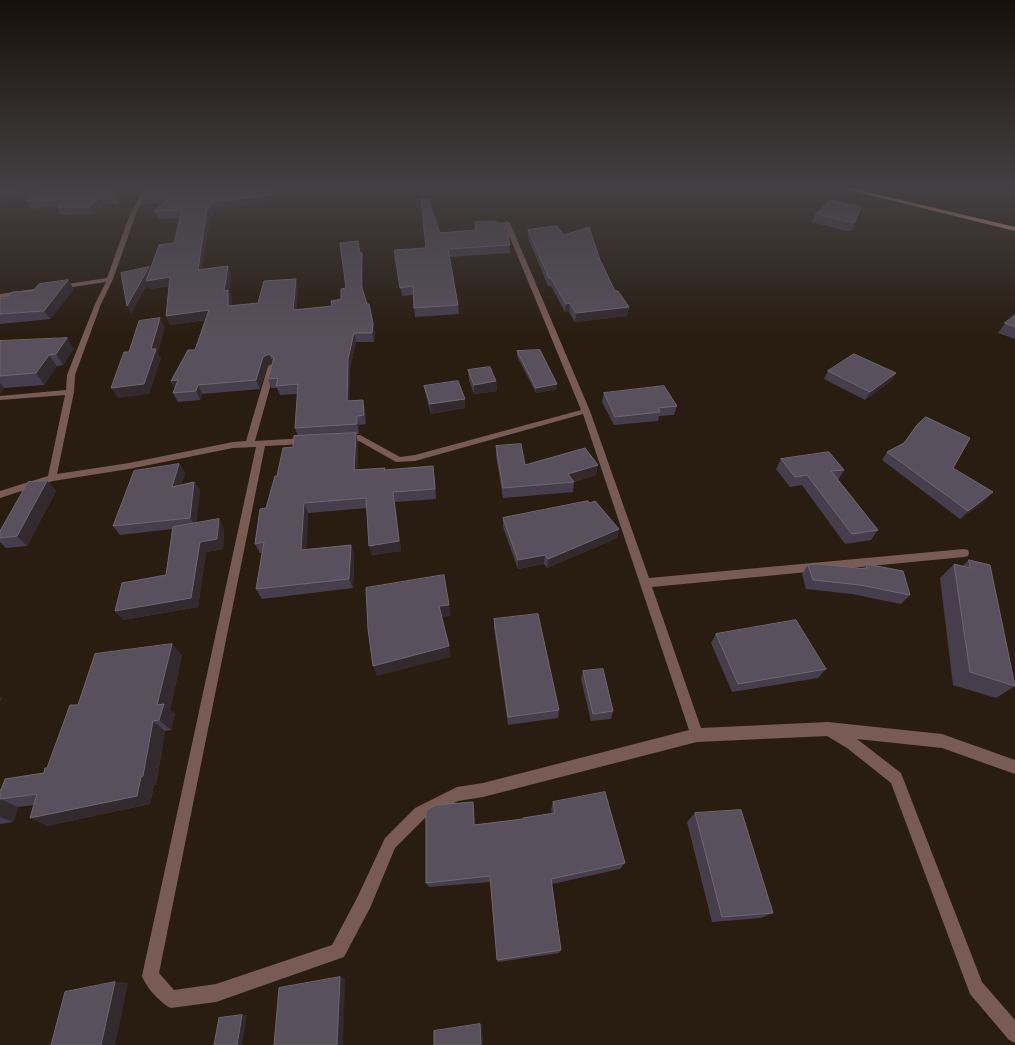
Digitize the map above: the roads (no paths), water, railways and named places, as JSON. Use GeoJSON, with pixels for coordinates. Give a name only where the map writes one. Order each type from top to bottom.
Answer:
{"type":"FeatureCollection","features":[{"type":"Feature","properties":{"kind":"street"},"geometry":{"type":"LineString","coordinates":[[52,478],[70,392],[71,375],[98,304],[110,279],[125,237]]}},
{"type":"Feature","properties":{"kind":"street"},"geometry":{"type":"LineString","coordinates":[[513,237],[586,411],[697,734]]}},
{"type":"Feature","properties":{"kind":"street"},"geometry":{"type":"LineString","coordinates":[[0,296],[110,279]]}},
{"type":"Feature","properties":{"kind":"street"},"geometry":{"type":"LineString","coordinates":[[272,366],[255,444],[150,976],[171,999],[216,993],[338,951],[364,902],[390,843],[420,813],[457,794],[483,790],[697,734],[828,729],[942,741],[1015,767]]}},
{"type":"Feature","properties":{"kind":"street"},"geometry":{"type":"LineString","coordinates":[[0,398],[70,392]]}},
{"type":"Feature","properties":{"kind":"street"},"geometry":{"type":"LineString","coordinates":[[337,439],[360,438],[399,460],[415,458],[586,411]]}},
{"type":"Feature","properties":{"kind":"street"},"geometry":{"type":"LineString","coordinates":[[0,495],[52,478],[129,466],[233,446],[314,440]]}},
{"type":"Feature","properties":{"kind":"street"},"geometry":{"type":"LineString","coordinates":[[20,499],[27,485]]}},
{"type":"Feature","properties":{"kind":"street"},"geometry":{"type":"LineString","coordinates":[[646,583],[964,553]]}},
{"type":"Feature","properties":{"kind":"street"},"geometry":{"type":"LineString","coordinates":[[828,729],[852,743],[896,778],[976,988],[1015,1034]]}}]}
